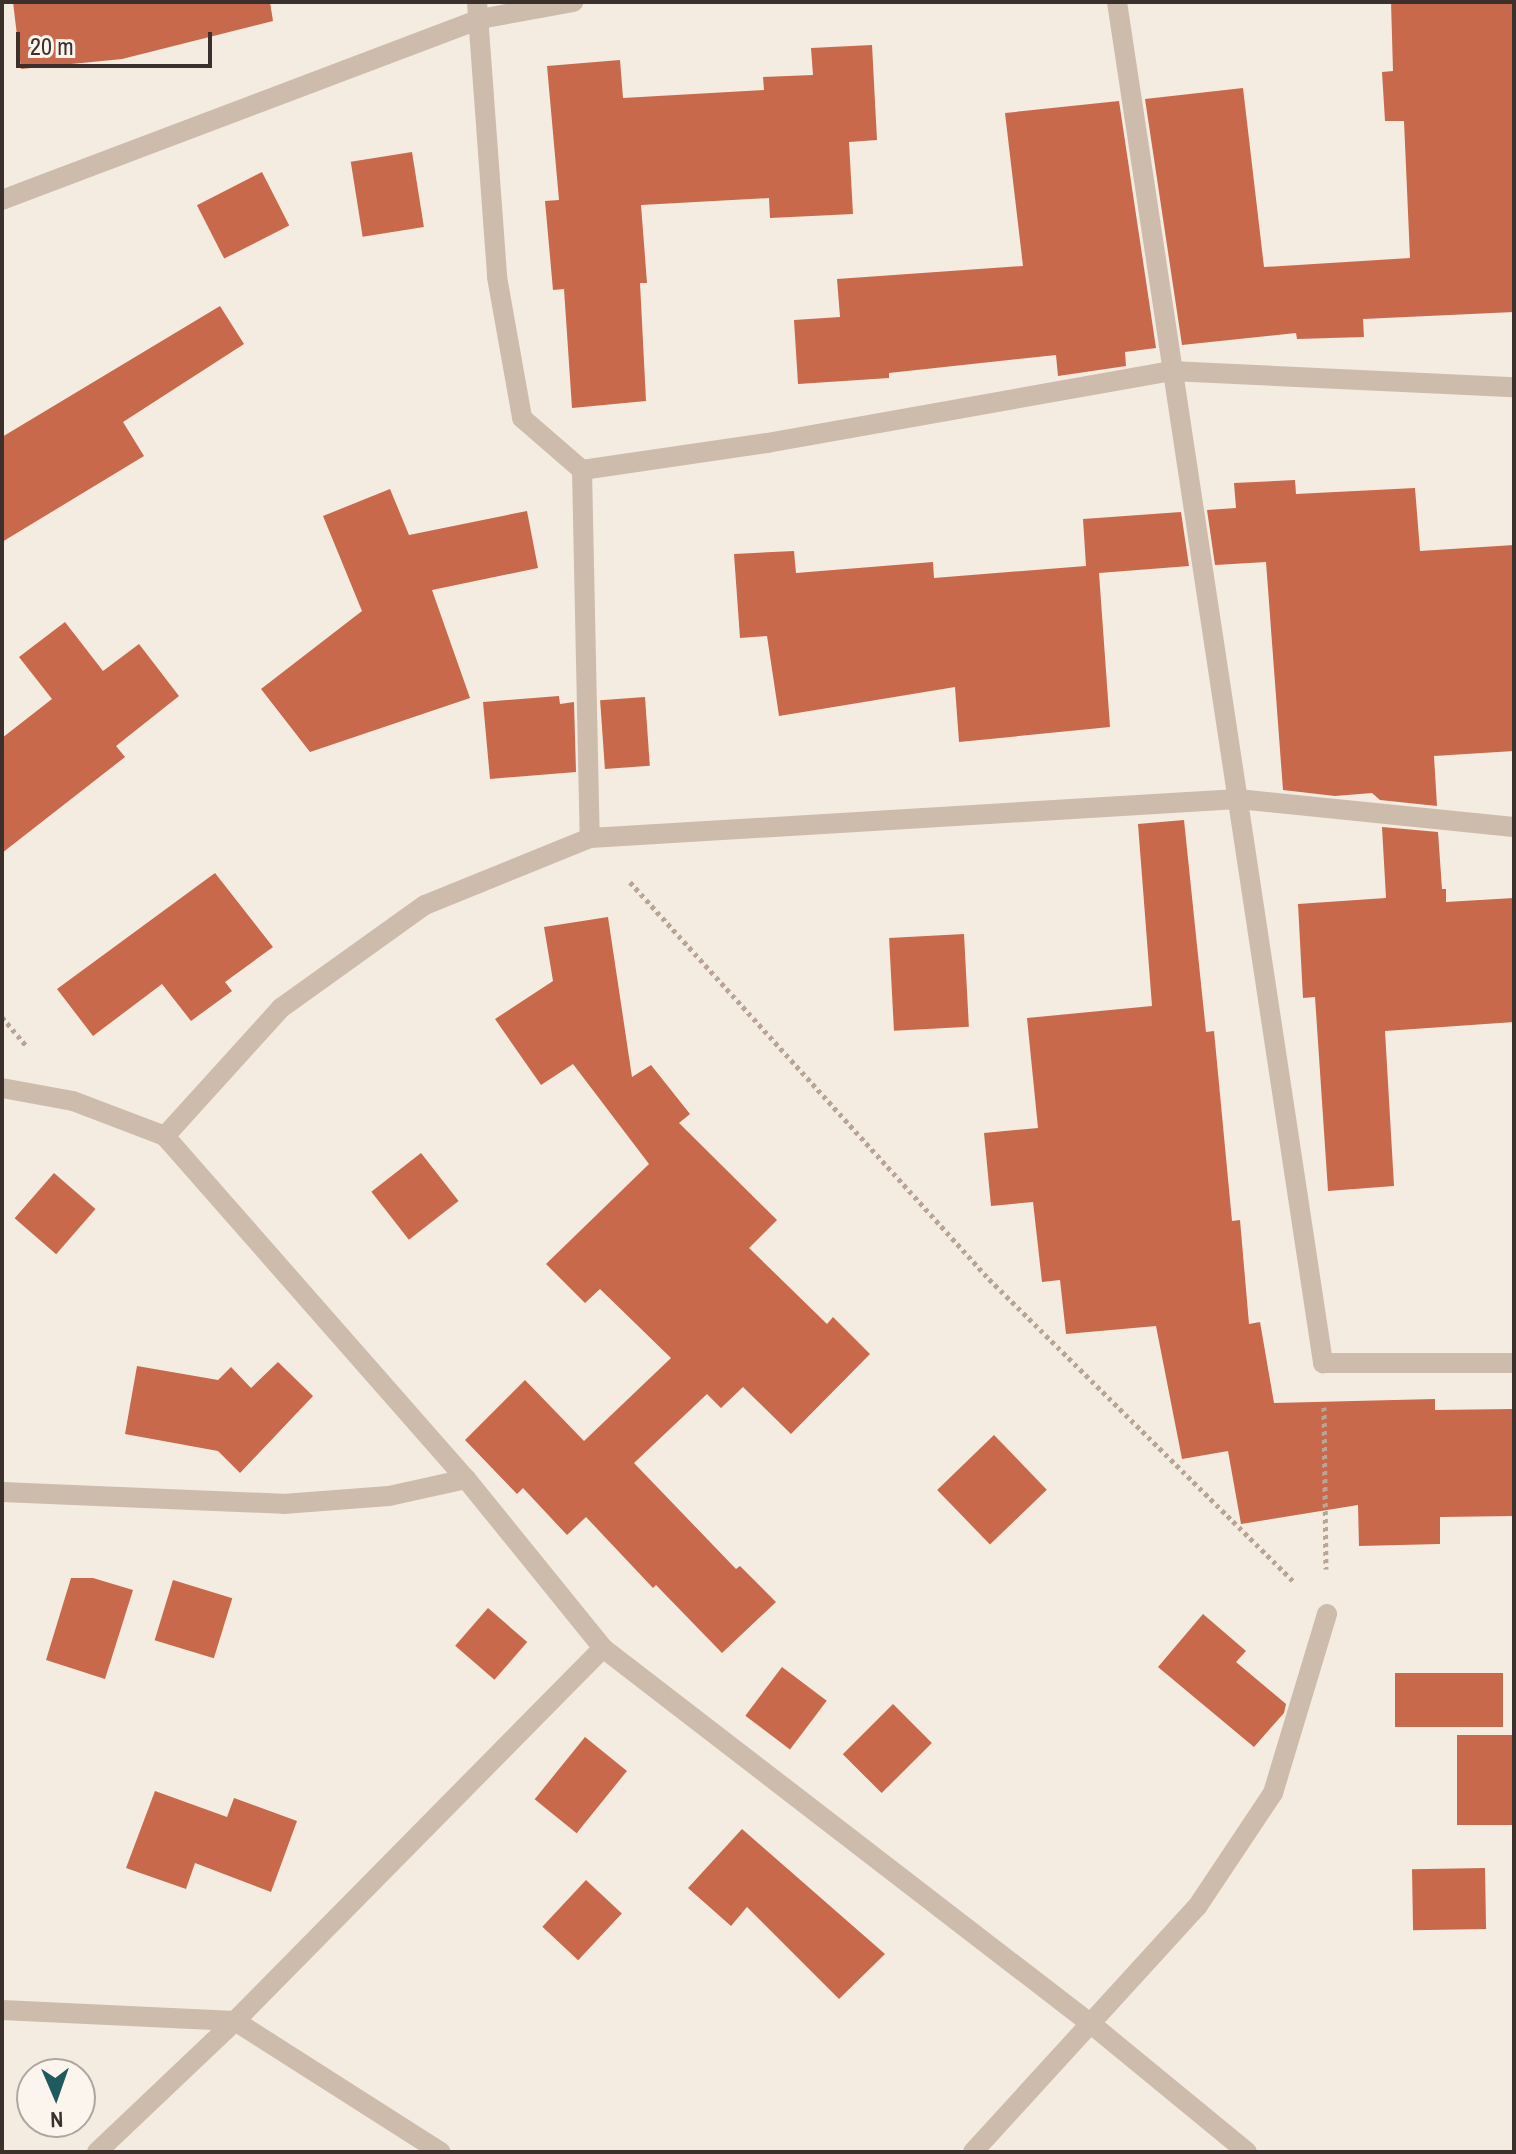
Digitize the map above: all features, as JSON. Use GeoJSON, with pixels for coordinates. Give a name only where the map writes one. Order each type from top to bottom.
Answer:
{"type":"FeatureCollection","features":[{"type":"Feature","properties":{"kind":"street"},"geometry":{"type":"LineString","coordinates":[[2,200],[479,10],[573,2]]}},
{"type":"Feature","properties":{"kind":"street"},"geometry":{"type":"LineString","coordinates":[[1117,2],[1323,1363],[1514,1363]]}},
{"type":"Feature","properties":{"kind":"street"},"geometry":{"type":"LineString","coordinates":[[479,10],[497,277],[522,418],[582,470],[590,838]]}},
{"type":"Feature","properties":{"kind":"street"},"geometry":{"type":"LineString","coordinates":[[582,470],[767,443],[1171,371],[1514,387]]}},
{"type":"Feature","properties":{"kind":"street"},"geometry":{"type":"LineString","coordinates":[[165,1136],[281,1008],[425,905],[590,838],[1238,799],[1514,827]]}},
{"type":"Feature","properties":{"kind":"street"},"geometry":{"type":"LineString","coordinates":[[2,1088],[73,1101],[165,1136],[466,1479],[603,1648],[1091,2024],[1247,2152]]}},
{"type":"Feature","properties":{"kind":"street"},"geometry":{"type":"LineString","coordinates":[[2,1492],[283,1504],[389,1496],[466,1479]]}},
{"type":"Feature","properties":{"kind":"street"},"geometry":{"type":"LineString","coordinates":[[973,2152],[1197,1907],[1273,1793],[1327,1614]]}},
{"type":"Feature","properties":{"kind":"street"},"geometry":{"type":"LineString","coordinates":[[97,2152],[235,2021],[603,1648]]}},
{"type":"Feature","properties":{"kind":"street"},"geometry":{"type":"LineString","coordinates":[[2,2010],[235,2021],[441,2152]]}},
{"type":"Feature","properties":{"kind":"path"},"geometry":{"type":"LineString","coordinates":[[590,838],[989,1279],[1327,1614]]}},
{"type":"Feature","properties":{"kind":"path"},"geometry":{"type":"LineString","coordinates":[[1323,1363],[1327,1614]]}},
{"type":"Feature","properties":{"kind":"building"},"geometry":{"type":"Polygon","coordinates":[[[13,2],[270,2],[273,21],[122,59],[21,69],[13,2]]]}},
{"type":"Feature","properties":{"kind":"building"},"geometry":{"type":"Polygon","coordinates":[[[1391,2],[1514,2],[1514,312],[1363,319],[1364,337],[1297,339],[1296,333],[1182,345],[1145,99],[1243,88],[1264,267],[1410,258],[1404,121],[1385,121],[1382,72],[1393,71],[1391,2]]]}},
{"type":"Feature","properties":{"kind":"building"},"geometry":{"type":"Polygon","coordinates":[[[872,45],[877,140],[849,142],[853,214],[770,218],[769,198],[641,205],[647,283],[640,283],[646,401],[572,408],[564,289],[553,290],[545,201],[559,200],[547,66],[620,60],[623,98],[764,90],[763,77],[813,75],[811,48],[872,45]]]}},
{"type":"Feature","properties":{"kind":"building"},"geometry":{"type":"Polygon","coordinates":[[[1119,101],[1156,348],[1125,352],[1126,366],[1058,376],[1056,355],[889,373],[889,378],[798,384],[794,320],[840,317],[837,279],[1023,266],[1005,113],[1119,101]]]}},
{"type":"Feature","properties":{"kind":"building"},"geometry":{"type":"Polygon","coordinates":[[[412,152],[424,227],[363,237],[351,162],[412,152]]]}},
{"type":"Feature","properties":{"kind":"building"},"geometry":{"type":"Polygon","coordinates":[[[262,172],[289,225],[224,259],[197,205],[262,172]]]}},
{"type":"Feature","properties":{"kind":"building"},"geometry":{"type":"Polygon","coordinates":[[[220,306],[244,344],[123,422],[144,456],[2,542],[2,437],[220,306]]]}},
{"type":"Feature","properties":{"kind":"building"},"geometry":{"type":"Polygon","coordinates":[[[1295,480],[1296,494],[1415,488],[1420,551],[1514,545],[1514,751],[1434,756],[1437,806],[1380,800],[1372,793],[1335,796],[1283,790],[1266,562],[1215,565],[1207,510],[1236,508],[1234,483],[1295,480]]]}},
{"type":"Feature","properties":{"kind":"building"},"geometry":{"type":"Polygon","coordinates":[[[390,489],[409,535],[527,511],[538,568],[432,590],[470,698],[310,752],[261,689],[362,611],[323,516],[390,489]]]}},
{"type":"Feature","properties":{"kind":"building"},"geometry":{"type":"Polygon","coordinates":[[[1181,512],[1189,566],[1099,573],[1110,727],[959,742],[955,687],[779,716],[767,636],[740,638],[734,554],[794,551],[796,573],[933,562],[934,578],[1086,566],[1083,519],[1181,512]]]}},
{"type":"Feature","properties":{"kind":"building"},"geometry":{"type":"Polygon","coordinates":[[[65,622],[103,671],[139,644],[179,696],[116,746],[125,757],[2,853],[2,738],[52,699],[19,657],[65,622]]]}},
{"type":"Feature","properties":{"kind":"building"},"geometry":{"type":"Polygon","coordinates":[[[559,696],[560,704],[574,702],[576,772],[490,779],[483,702],[559,696]]]}},
{"type":"Feature","properties":{"kind":"building"},"geometry":{"type":"Polygon","coordinates":[[[645,697],[650,766],[605,769],[600,700],[645,697]]]}},
{"type":"Feature","properties":{"kind":"building"},"geometry":{"type":"Polygon","coordinates":[[[1184,820],[1206,1032],[1214,1031],[1232,1221],[1240,1220],[1249,1324],[1260,1322],[1274,1403],[1435,1399],[1435,1410],[1513,1409],[1514,1516],[1440,1517],[1440,1544],[1359,1546],[1358,1505],[1241,1524],[1228,1451],[1182,1459],[1156,1326],[1066,1334],[1060,1280],[1042,1282],[1033,1202],[991,1206],[984,1133],[1038,1128],[1027,1018],[1152,1006],[1138,824],[1184,820]]]}},
{"type":"Feature","properties":{"kind":"building"},"geometry":{"type":"Polygon","coordinates":[[[1382,827],[1438,832],[1442,889],[1446,889],[1446,902],[1514,898],[1514,1022],[1385,1031],[1394,1186],[1328,1191],[1315,997],[1303,998],[1298,904],[1386,898],[1382,827]]]}},
{"type":"Feature","properties":{"kind":"building"},"geometry":{"type":"Polygon","coordinates":[[[215,873],[273,947],[225,982],[232,991],[191,1021],[162,984],[93,1036],[57,989],[215,873]]]}},
{"type":"Feature","properties":{"kind":"building"},"geometry":{"type":"Polygon","coordinates":[[[608,917],[632,1077],[651,1065],[690,1114],[679,1123],[777,1220],[749,1248],[827,1324],[833,1317],[870,1354],[791,1434],[743,1387],[721,1408],[707,1394],[634,1463],[736,1569],[740,1566],[776,1602],[722,1653],[656,1585],[653,1588],[586,1517],[567,1535],[523,1488],[517,1494],[465,1440],[525,1380],[584,1441],[671,1358],[600,1289],[585,1303],[546,1264],[649,1164],[573,1064],[541,1085],[495,1019],[553,981],[544,927],[608,917]]]}},
{"type":"Feature","properties":{"kind":"building"},"geometry":{"type":"Polygon","coordinates":[[[964,934],[969,1027],[894,1031],[889,938],[964,934]]]}},
{"type":"Feature","properties":{"kind":"building"},"geometry":{"type":"Polygon","coordinates":[[[421,1153],[459,1201],[409,1240],[371,1192],[421,1153]]]}},
{"type":"Feature","properties":{"kind":"building"},"geometry":{"type":"Polygon","coordinates":[[[54,1173],[96,1209],[56,1254],[15,1218],[54,1173]]]}},
{"type":"Feature","properties":{"kind":"building"},"geometry":{"type":"Polygon","coordinates":[[[278,1362],[313,1396],[240,1473],[218,1451],[125,1434],[137,1366],[218,1380],[231,1367],[251,1388],[278,1362]]]}},
{"type":"Feature","properties":{"kind":"building"},"geometry":{"type":"Polygon","coordinates":[[[994,1435],[1047,1490],[990,1545],[937,1490],[994,1435]]]}},
{"type":"Feature","properties":{"kind":"building"},"geometry":{"type":"Polygon","coordinates":[[[71,1578],[93,1578],[133,1590],[105,1679],[46,1660],[71,1578]]]}},
{"type":"Feature","properties":{"kind":"building"},"geometry":{"type":"Polygon","coordinates":[[[173,1580],[232,1598],[214,1658],[155,1640],[173,1580]]]}},
{"type":"Feature","properties":{"kind":"building"},"geometry":{"type":"Polygon","coordinates":[[[488,1608],[527,1642],[494,1680],[455,1646],[488,1608]]]}},
{"type":"Feature","properties":{"kind":"building"},"geometry":{"type":"Polygon","coordinates":[[[1203,1614],[1246,1651],[1236,1662],[1286,1704],[1284,1713],[1254,1747],[1158,1667],[1203,1614]]]}},
{"type":"Feature","properties":{"kind":"building"},"geometry":{"type":"Polygon","coordinates":[[[782,1667],[827,1701],[790,1749],[745,1716],[782,1667]]]}},
{"type":"Feature","properties":{"kind":"building"},"geometry":{"type":"Polygon","coordinates":[[[1395,1673],[1503,1673],[1503,1727],[1395,1727],[1395,1673]]]}},
{"type":"Feature","properties":{"kind":"building"},"geometry":{"type":"Polygon","coordinates":[[[893,1704],[932,1743],[882,1793],[843,1754],[893,1704]]]}},
{"type":"Feature","properties":{"kind":"building"},"geometry":{"type":"Polygon","coordinates":[[[1457,1735],[1514,1735],[1514,1825],[1457,1825],[1457,1735]]]}},
{"type":"Feature","properties":{"kind":"building"},"geometry":{"type":"Polygon","coordinates":[[[585,1737],[627,1771],[577,1833],[535,1799],[585,1737]]]}},
{"type":"Feature","properties":{"kind":"building"},"geometry":{"type":"Polygon","coordinates":[[[155,1791],[227,1817],[234,1798],[297,1821],[271,1892],[195,1863],[186,1889],[126,1868],[155,1791]]]}},
{"type":"Feature","properties":{"kind":"building"},"geometry":{"type":"Polygon","coordinates":[[[742,1829],[885,1954],[839,1999],[747,1907],[731,1926],[688,1888],[742,1829]]]}},
{"type":"Feature","properties":{"kind":"building"},"geometry":{"type":"Polygon","coordinates":[[[1485,1868],[1486,1929],[1413,1930],[1412,1869],[1485,1868]]]}},
{"type":"Feature","properties":{"kind":"building"},"geometry":{"type":"Polygon","coordinates":[[[586,1880],[622,1913],[578,1960],[542,1927],[586,1880]]]}}]}
